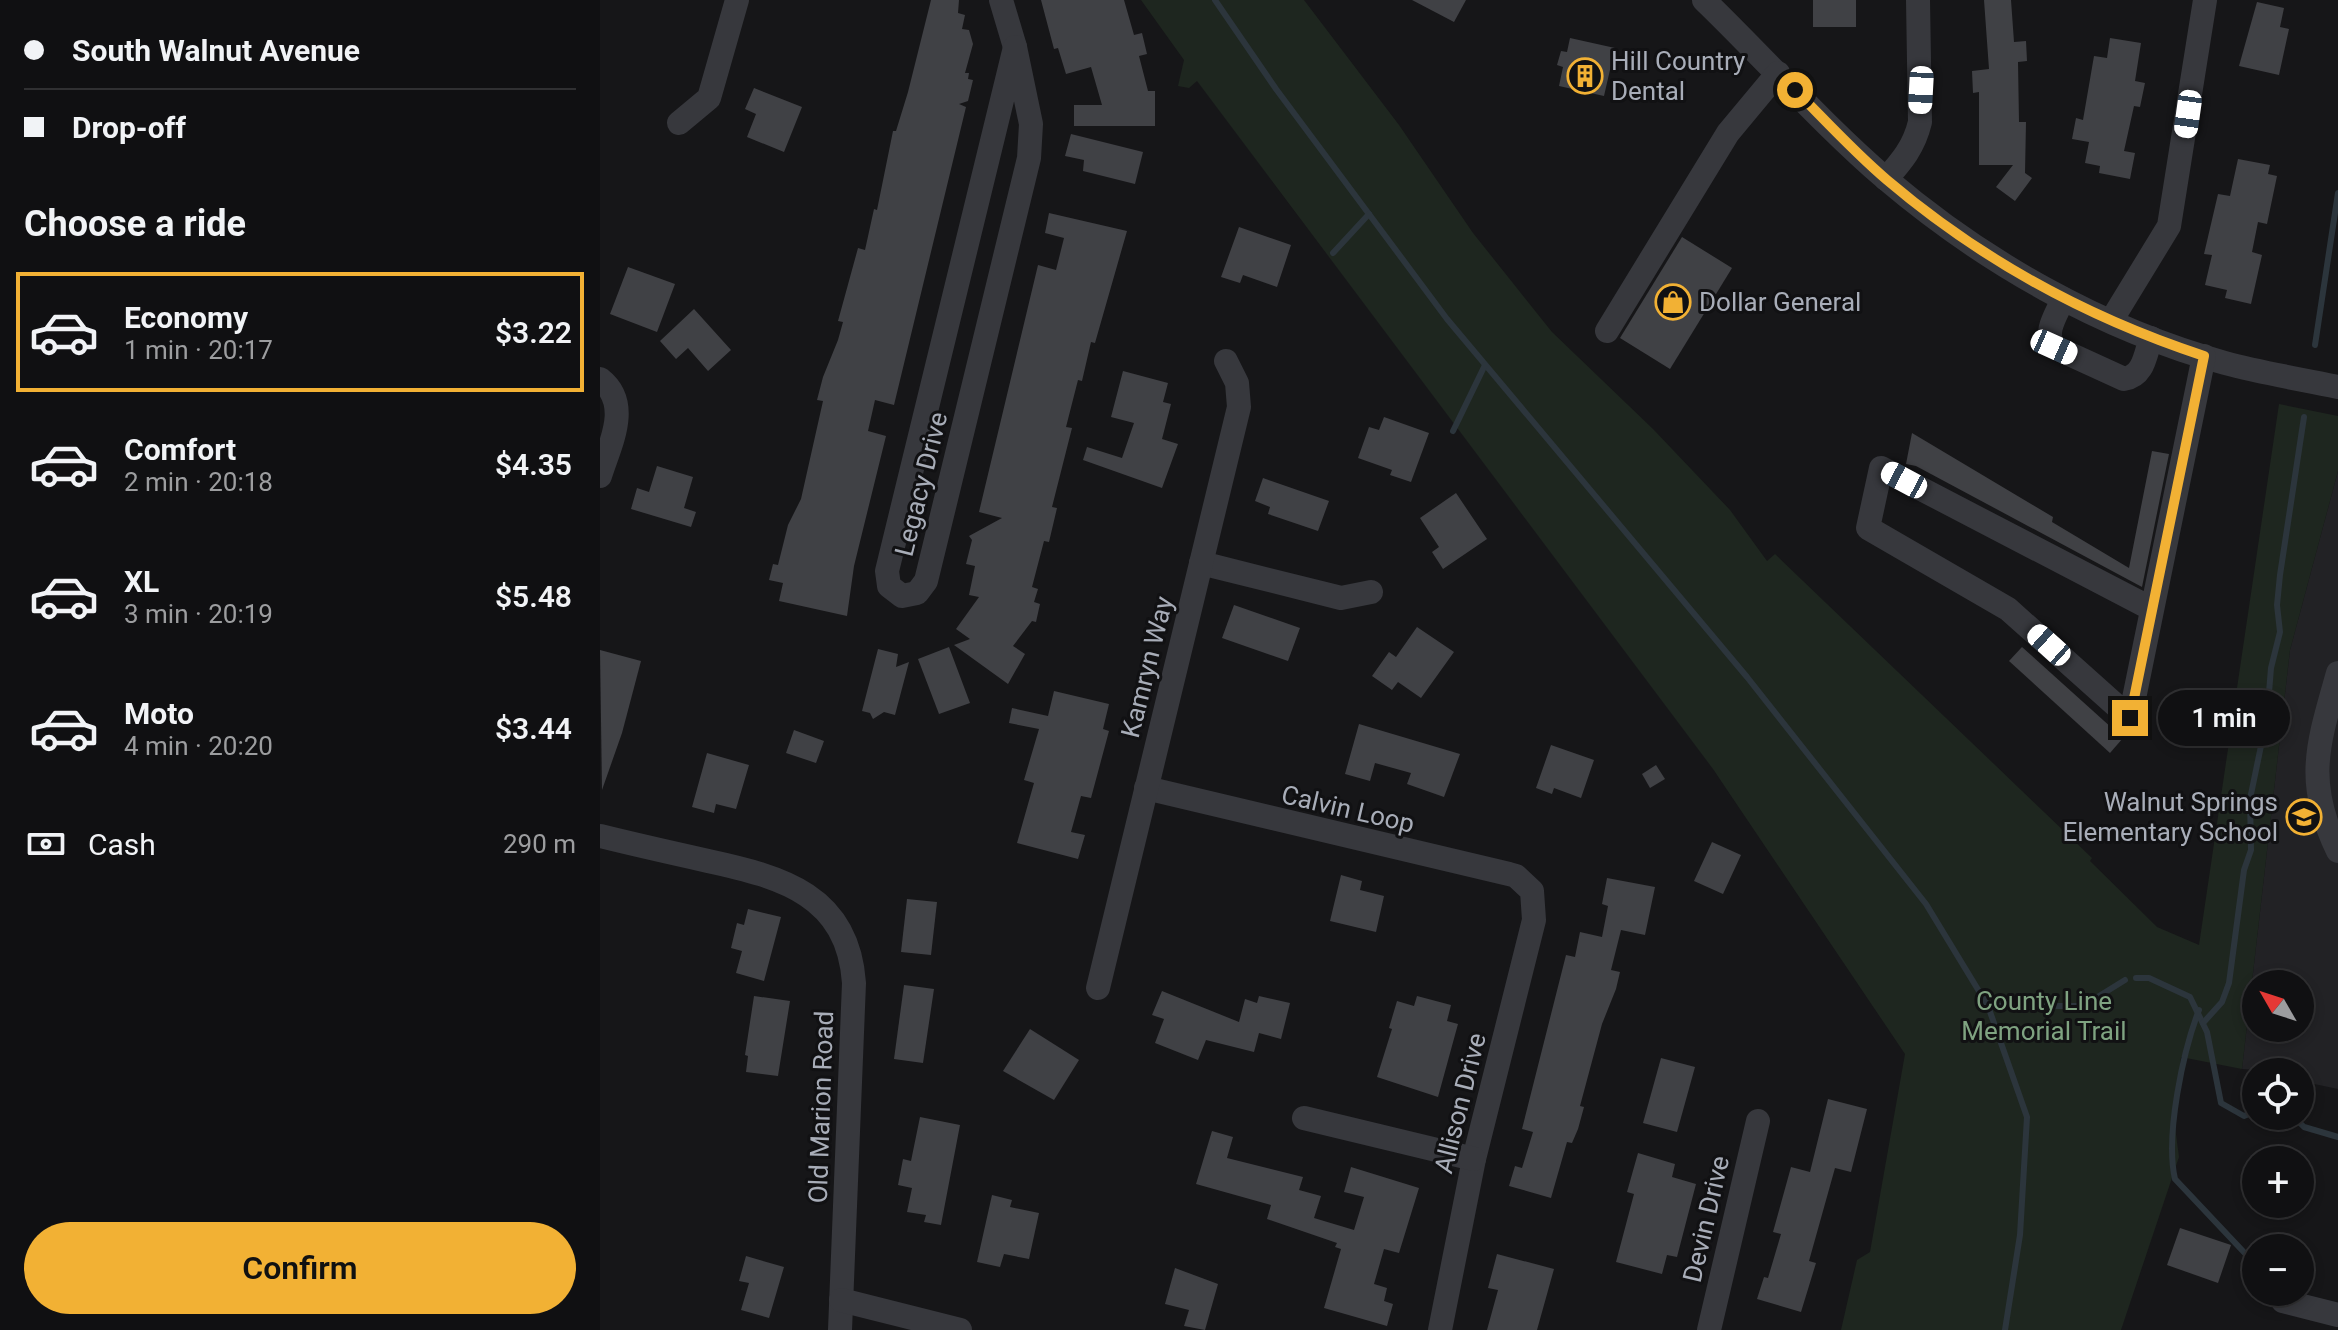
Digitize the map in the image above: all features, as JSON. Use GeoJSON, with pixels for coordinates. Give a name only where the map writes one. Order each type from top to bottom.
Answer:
{"type":"FeatureCollection","features":[{"type":"Feature","properties":{"kind":"street"},"geometry":{"type":"LineString","coordinates":[[679,123],[709,98],[737,0]]}},
{"type":"Feature","properties":{"kind":"street","name":"Legacy Drive"},"geometry":{"type":"LineString","coordinates":[[1001,0],[1015,47],[1031,124],[1029,158],[926,581],[917,593],[902,596],[889,586],[887,571],[1015,47]]}},
{"type":"Feature","properties":{"kind":"street"},"geometry":{"type":"LineString","coordinates":[[1704,0],[1886,179],[1967,240],[2063,299],[2151,338],[2204,356],[2338,387]]}},
{"type":"Feature","properties":{"kind":"street"},"geometry":{"type":"LineString","coordinates":[[1886,179],[1907,156],[1916,140],[1920,122],[1918,0]]}},
{"type":"Feature","properties":{"kind":"street"},"geometry":{"type":"LineString","coordinates":[[2111,321],[2169,226],[2205,0]]}},
{"type":"Feature","properties":{"kind":"street"},"geometry":{"type":"LineString","coordinates":[[1607,331],[1728,133],[1778,73]]}},
{"type":"Feature","properties":{"kind":"street"},"geometry":{"type":"LineString","coordinates":[[2063,299],[2049,333],[2054,347],[2124,379],[2134,377],[2141,370],[2151,338]]}},
{"type":"Feature","properties":{"kind":"street"},"geometry":{"type":"LineString","coordinates":[[2152,609],[1881,468],[1868,528],[2008,609],[2130,718],[2204,356]]}},
{"type":"Feature","properties":{"kind":"street","name":"Kamryn Way"},"geometry":{"type":"LineString","coordinates":[[1098,988],[1239,407],[1237,383],[1226,361]]}},
{"type":"Feature","properties":{"kind":"street"},"geometry":{"type":"LineString","coordinates":[[600,379],[612,389],[617,411],[600,476]]}},
{"type":"Feature","properties":{"kind":"street"},"geometry":{"type":"LineString","coordinates":[[1201,563],[1341,598],[1371,592]]}},
{"type":"Feature","properties":{"kind":"street"},"geometry":{"type":"LineString","coordinates":[[2338,673],[2315,767],[2321,806],[2338,851]]}},
{"type":"Feature","properties":{"kind":"street","name":"Calvin Loop"},"geometry":{"type":"LineString","coordinates":[[1146,788],[1509,874],[1516,876],[1532,891]]}},
{"type":"Feature","properties":{"kind":"street","name":"Old Marion Road"},"geometry":{"type":"LineString","coordinates":[[600,836],[756,872],[813,899],[841,932],[852,965],[840,1330]]}},
{"type":"Feature","properties":{"kind":"street","name":"Allison Drive"},"geometry":{"type":"LineString","coordinates":[[1440,1330],[1474,1159],[1534,920],[1532,891]]}},
{"type":"Feature","properties":{"kind":"street"},"geometry":{"type":"LineString","coordinates":[[1304,1118],[1474,1159]]}},
{"type":"Feature","properties":{"kind":"street","name":"Devin Drive"},"geometry":{"type":"LineString","coordinates":[[1709,1330],[1758,1121]]}},
{"type":"Feature","properties":{"kind":"street"},"geometry":{"type":"LineString","coordinates":[[841,1300],[960,1330]]}},
{"type":"Feature","properties":{"kind":"street"},"geometry":{"type":"LineString","coordinates":[[2303,1306],[2338,1315]]}},
{"type":"Feature","properties":{"kind":"shaded area","name":"Walnut Springs Elementary School"},"geometry":{"type":"Polygon","coordinates":[[[2338,471],[2338,1089],[2314,1084],[2314,1058],[2243,1058],[2245,1042],[2314,1042],[2314,970],[2253,970],[2290,650],[2338,471]]]}},
{"type":"Feature","properties":{"kind":"green space","name":"County Line Memorial Trail"},"geometry":{"type":"Polygon","coordinates":[[[1141,0],[1304,0],[1399,125],[1473,233],[1552,332],[1653,429],[1730,510],[1767,561],[1775,554],[2092,858],[2090,861],[2157,927],[2199,945],[2279,404],[2338,416],[2338,471],[2290,650],[2253,970],[2242,970],[2242,1042],[2245,1042],[2242,1069],[2181,1057],[2175,1127],[2179,1157],[2121,1330],[1841,1330],[1857,1260],[1870,1252],[1905,1054],[1713,769],[1197,81],[1189,88],[1178,86],[1184,60],[1141,0]]]}},
{"type":"Feature","properties":{"kind":"building"},"geometry":{"type":"Polygon","coordinates":[[[931,0],[959,0],[958,13],[965,15],[962,29],[969,30],[973,44],[965,73],[969,73],[968,79],[973,80],[968,101],[959,104],[966,107],[894,405],[875,400],[868,431],[886,436],[854,566],[847,616],[779,601],[783,583],[769,580],[773,564],[778,565],[788,525],[801,499],[823,401],[817,400],[843,322],[838,321],[858,248],[865,250],[874,209],[877,210],[893,131],[896,131],[908,92],[931,0]]]}},
{"type":"Feature","properties":{"kind":"building"},"geometry":{"type":"Polygon","coordinates":[[[1041,0],[1124,0],[1134,35],[1142,33],[1147,54],[1139,56],[1148,91],[1155,91],[1155,126],[1074,126],[1074,105],[1102,105],[1091,67],[1066,74],[1058,48],[1054,49],[1041,0]]]}},
{"type":"Feature","properties":{"kind":"building"},"geometry":{"type":"Polygon","coordinates":[[[1412,0],[1466,0],[1454,22],[1412,0]]]}},
{"type":"Feature","properties":{"kind":"building"},"geometry":{"type":"Polygon","coordinates":[[[1813,0],[1856,0],[1856,27],[1813,27],[1813,0]]]}},
{"type":"Feature","properties":{"kind":"building"},"geometry":{"type":"Polygon","coordinates":[[[1984,0],[2011,0],[2014,42],[2026,41],[2027,61],[2018,62],[2019,122],[2026,122],[2025,173],[2032,178],[2015,201],[1996,187],[2013,165],[1979,165],[1979,92],[1973,93],[1972,71],[1989,69],[1984,0]]]}},
{"type":"Feature","properties":{"kind":"building"},"geometry":{"type":"Polygon","coordinates":[[[2257,2],[2284,8],[2280,27],[2289,29],[2279,75],[2239,66],[2257,2]]]}},
{"type":"Feature","properties":{"kind":"building","name":"Hill Country Dental"},"geometry":{"type":"Polygon","coordinates":[[[1570,38],[1615,48],[1604,96],[1559,86],[1563,67],[1557,65],[1561,51],[1567,52],[1570,38]]]}},
{"type":"Feature","properties":{"kind":"building"},"geometry":{"type":"Polygon","coordinates":[[[2110,38],[2141,43],[2135,81],[2145,83],[2140,107],[2134,106],[2124,151],[2135,153],[2130,179],[2099,173],[2100,166],[2085,163],[2089,142],[2072,139],[2076,118],[2083,120],[2094,56],[2107,58],[2110,38]]]}},
{"type":"Feature","properties":{"kind":"building"},"geometry":{"type":"Polygon","coordinates":[[[754,88],[802,107],[784,152],[747,137],[756,114],[745,109],[754,88]]]}},
{"type":"Feature","properties":{"kind":"building"},"geometry":{"type":"Polygon","coordinates":[[[1071,134],[1143,152],[1135,184],[1083,171],[1084,160],[1065,156],[1071,134]]]}},
{"type":"Feature","properties":{"kind":"building"},"geometry":{"type":"Polygon","coordinates":[[[2238,159],[2270,165],[2268,174],[2277,176],[2267,224],[2258,222],[2252,252],[2262,255],[2251,304],[2225,298],[2227,290],[2205,285],[2212,255],[2204,254],[2218,194],[2230,196],[2238,159]]]}},
{"type":"Feature","properties":{"kind":"building"},"geometry":{"type":"Polygon","coordinates":[[[1049,213],[1127,231],[1095,343],[1091,342],[1066,427],[1072,428],[1052,507],[1057,508],[1049,542],[1044,541],[1032,587],[1038,589],[1034,602],[1040,604],[1036,622],[1032,621],[1013,646],[1025,654],[1008,684],[954,645],[970,639],[956,629],[979,597],[969,595],[975,566],[966,564],[972,540],[969,536],[1002,518],[979,512],[1038,265],[1056,270],[1064,238],[1045,233],[1049,213]]]}},
{"type":"Feature","properties":{"kind":"building"},"geometry":{"type":"Polygon","coordinates":[[[1239,227],[1291,245],[1277,287],[1243,275],[1240,283],[1221,277],[1239,227]]]}},
{"type":"Feature","properties":{"kind":"building","name":"Dollar General"},"geometry":{"type":"Polygon","coordinates":[[[1682,237],[1732,268],[1670,369],[1620,338],[1682,237]]]}},
{"type":"Feature","properties":{"kind":"building"},"geometry":{"type":"Polygon","coordinates":[[[628,267],[675,284],[657,332],[610,314],[628,267]]]}},
{"type":"Feature","properties":{"kind":"building"},"geometry":{"type":"Polygon","coordinates":[[[694,309],[731,350],[708,371],[688,348],[676,359],[660,341],[694,309]]]}},
{"type":"Feature","properties":{"kind":"building"},"geometry":{"type":"Polygon","coordinates":[[[1123,371],[1168,383],[1163,402],[1171,404],[1162,439],[1178,444],[1162,488],[1083,460],[1087,447],[1122,458],[1134,423],[1111,417],[1123,371]]]}},
{"type":"Feature","properties":{"kind":"building"},"geometry":{"type":"Polygon","coordinates":[[[1384,417],[1429,433],[1411,482],[1390,475],[1392,470],[1358,458],[1369,427],[1379,430],[1384,417]]]}},
{"type":"Feature","properties":{"kind":"building"},"geometry":{"type":"Polygon","coordinates":[[[1912,433],[2053,517],[2052,522],[2129,568],[2152,451],[2169,454],[2142,587],[1916,466],[1906,464],[1912,433]]]}},
{"type":"Feature","properties":{"kind":"building"},"geometry":{"type":"Polygon","coordinates":[[[657,466],[693,477],[684,508],[696,512],[691,527],[631,509],[637,488],[649,492],[657,466]]]}},
{"type":"Feature","properties":{"kind":"building"},"geometry":{"type":"Polygon","coordinates":[[[1263,478],[1329,501],[1318,531],[1268,514],[1270,507],[1255,501],[1263,478]]]}},
{"type":"Feature","properties":{"kind":"building"},"geometry":{"type":"Polygon","coordinates":[[[1456,493],[1487,539],[1443,569],[1432,552],[1439,547],[1420,518],[1456,493]]]}},
{"type":"Feature","properties":{"kind":"building"},"geometry":{"type":"Polygon","coordinates":[[[1234,605],[1300,628],[1288,661],[1222,638],[1234,605]]]}},
{"type":"Feature","properties":{"kind":"building"},"geometry":{"type":"Polygon","coordinates":[[[1417,627],[1454,652],[1421,698],[1398,682],[1392,690],[1372,676],[1389,652],[1396,657],[1417,627]]]}},
{"type":"Feature","properties":{"kind":"building"},"geometry":{"type":"Polygon","coordinates":[[[949,647],[970,703],[939,714],[918,659],[949,647]]]}},
{"type":"Feature","properties":{"kind":"building"},"geometry":{"type":"Polygon","coordinates":[[[2022,647],[2123,738],[2110,753],[2009,661],[2022,647]]]}},
{"type":"Feature","properties":{"kind":"building"},"geometry":{"type":"Polygon","coordinates":[[[878,649],[898,654],[896,667],[909,662],[895,715],[884,712],[873,719],[870,713],[862,711],[878,649]]]}},
{"type":"Feature","properties":{"kind":"building"},"geometry":{"type":"Polygon","coordinates":[[[600,650],[641,661],[622,733],[602,790],[600,650]]]}},
{"type":"Feature","properties":{"kind":"building"},"geometry":{"type":"Polygon","coordinates":[[[1054,691],[1109,704],[1103,729],[1109,731],[1091,798],[1081,796],[1071,832],[1085,835],[1078,859],[1017,843],[1034,783],[1024,780],[1039,729],[1009,723],[1012,708],[1048,716],[1054,691]]]}},
{"type":"Feature","properties":{"kind":"building"},"geometry":{"type":"Polygon","coordinates":[[[1359,724],[1460,754],[1444,797],[1407,784],[1411,773],[1375,763],[1370,781],[1345,774],[1359,724]]]}},
{"type":"Feature","properties":{"kind":"building"},"geometry":{"type":"Polygon","coordinates":[[[794,730],[824,741],[816,763],[786,753],[794,730]]]}},
{"type":"Feature","properties":{"kind":"building"},"geometry":{"type":"Polygon","coordinates":[[[1551,745],[1594,760],[1581,798],[1554,788],[1552,794],[1536,788],[1551,745]]]}},
{"type":"Feature","properties":{"kind":"building"},"geometry":{"type":"Polygon","coordinates":[[[707,753],[749,765],[736,809],[716,804],[714,813],[692,807],[707,753]]]}},
{"type":"Feature","properties":{"kind":"building"},"geometry":{"type":"Polygon","coordinates":[[[1656,765],[1665,779],[1650,788],[1642,774],[1656,765]]]}},
{"type":"Feature","properties":{"kind":"building"},"geometry":{"type":"Polygon","coordinates":[[[1712,842],[1741,855],[1723,894],[1694,881],[1712,842]]]}},
{"type":"Feature","properties":{"kind":"building"},"geometry":{"type":"Polygon","coordinates":[[[1341,875],[1362,881],[1360,890],[1384,896],[1376,932],[1330,921],[1341,875]]]}},
{"type":"Feature","properties":{"kind":"building"},"geometry":{"type":"Polygon","coordinates":[[[1607,878],[1655,887],[1645,935],[1621,930],[1611,970],[1620,972],[1616,989],[1602,1024],[1580,1106],[1584,1107],[1578,1129],[1572,1143],[1567,1142],[1551,1198],[1509,1186],[1515,1166],[1522,1168],[1533,1132],[1522,1129],[1566,955],[1575,957],[1580,932],[1602,937],[1608,906],[1602,904],[1607,878]]]}},
{"type":"Feature","properties":{"kind":"building"},"geometry":{"type":"Polygon","coordinates":[[[907,899],[937,902],[931,955],[901,952],[907,899]]]}},
{"type":"Feature","properties":{"kind":"building"},"geometry":{"type":"Polygon","coordinates":[[[748,909],[781,917],[764,981],[736,973],[742,951],[731,948],[737,923],[744,925],[748,909]]]}},
{"type":"Feature","properties":{"kind":"building"},"geometry":{"type":"Polygon","coordinates":[[[904,985],[934,989],[923,1063],[894,1059],[904,985]]]}},
{"type":"Feature","properties":{"kind":"building"},"geometry":{"type":"Polygon","coordinates":[[[1162,991],[1239,1022],[1245,999],[1257,1003],[1259,996],[1290,1003],[1281,1039],[1259,1033],[1254,1052],[1206,1040],[1198,1060],[1155,1043],[1164,1019],[1152,1015],[1162,991]]]}},
{"type":"Feature","properties":{"kind":"building"},"geometry":{"type":"Polygon","coordinates":[[[754,996],[790,1001],[778,1076],[746,1072],[748,1056],[745,1055],[754,996]]]}},
{"type":"Feature","properties":{"kind":"building"},"geometry":{"type":"Polygon","coordinates":[[[1417,996],[1451,1005],[1447,1021],[1458,1024],[1438,1097],[1377,1077],[1397,1001],[1414,1006],[1417,996]]]}},
{"type":"Feature","properties":{"kind":"building"},"geometry":{"type":"Polygon","coordinates":[[[1030,1029],[1079,1060],[1054,1100],[1003,1071],[1030,1029]]]}},
{"type":"Feature","properties":{"kind":"building"},"geometry":{"type":"Polygon","coordinates":[[[1661,1058],[1695,1067],[1677,1132],[1643,1123],[1661,1058]]]}},
{"type":"Feature","properties":{"kind":"building"},"geometry":{"type":"Polygon","coordinates":[[[1828,1099],[1867,1109],[1851,1172],[1835,1168],[1809,1261],[1816,1263],[1801,1312],[1757,1299],[1764,1277],[1768,1278],[1781,1234],[1773,1232],[1791,1167],[1810,1172],[1828,1099]]]}},
{"type":"Feature","properties":{"kind":"building"},"geometry":{"type":"Polygon","coordinates":[[[920,1117],[960,1125],[941,1225],[924,1222],[926,1215],[907,1212],[912,1188],[898,1185],[903,1159],[911,1161],[920,1117]]]}},
{"type":"Feature","properties":{"kind":"building"},"geometry":{"type":"Polygon","coordinates":[[[1212,1131],[1233,1137],[1227,1158],[1303,1177],[1299,1190],[1321,1196],[1314,1218],[1354,1230],[1364,1197],[1344,1192],[1351,1167],[1419,1188],[1399,1253],[1384,1249],[1374,1284],[1387,1288],[1384,1301],[1393,1304],[1387,1326],[1324,1308],[1341,1249],[1335,1247],[1337,1243],[1267,1219],[1271,1205],[1196,1184],[1212,1131]]]}},
{"type":"Feature","properties":{"kind":"building"},"geometry":{"type":"Polygon","coordinates":[[[1638,1153],[1675,1164],[1672,1177],[1696,1184],[1677,1257],[1667,1255],[1662,1274],[1616,1262],[1634,1194],[1627,1192],[1638,1153]]]}},
{"type":"Feature","properties":{"kind":"building"},"geometry":{"type":"Polygon","coordinates":[[[992,1195],[1012,1200],[1010,1207],[1039,1213],[1029,1259],[1004,1254],[1000,1267],[977,1262],[992,1195]]]}},
{"type":"Feature","properties":{"kind":"building"},"geometry":{"type":"Polygon","coordinates":[[[2180,1228],[2231,1245],[2218,1283],[2167,1265],[2180,1228]]]}},
{"type":"Feature","properties":{"kind":"building"},"geometry":{"type":"Polygon","coordinates":[[[1497,1254],[1554,1269],[1537,1330],[1487,1330],[1498,1290],[1488,1288],[1497,1254]]]}},
{"type":"Feature","properties":{"kind":"building"},"geometry":{"type":"Polygon","coordinates":[[[746,1256],[784,1267],[769,1318],[741,1310],[749,1283],[739,1281],[746,1256]]]}},
{"type":"Feature","properties":{"kind":"building"},"geometry":{"type":"Polygon","coordinates":[[[1175,1268],[1218,1284],[1205,1330],[1184,1326],[1189,1310],[1165,1304],[1175,1268]]]}},
{"type":"Feature","properties":{"kind":"waterway"},"geometry":{"type":"LineString","coordinates":[[1215,0],[1276,89],[1447,319],[1747,677],[1926,904],[1988,1006],[2027,1117],[2020,1235],[2005,1330]]}},
{"type":"Feature","properties":{"kind":"waterway"},"geometry":{"type":"LineString","coordinates":[[2315,345],[2338,193]]}},
{"type":"Feature","properties":{"kind":"waterway"},"geometry":{"type":"LineString","coordinates":[[1333,253],[1369,214]]}},
{"type":"Feature","properties":{"kind":"waterway"},"geometry":{"type":"LineString","coordinates":[[1453,431],[1485,365]]}},
{"type":"Feature","properties":{"kind":"waterway"},"geometry":{"type":"LineString","coordinates":[[2203,1023],[2222,1002],[2229,983],[2244,870],[2251,850],[2250,799],[2267,717],[2271,668],[2280,632],[2277,605],[2280,575],[2304,417]]}},
{"type":"Feature","properties":{"kind":"waterway"},"geometry":{"type":"LineString","coordinates":[[2136,978],[2149,978],[2190,997],[2207,1032],[2221,1103],[2242,1115]]}},
{"type":"Feature","properties":{"kind":"waterway"},"geometry":{"type":"LineString","coordinates":[[1988,1006],[2083,1006],[2125,980]]}},
{"type":"Feature","properties":{"kind":"waterway"},"geometry":{"type":"LineString","coordinates":[[2199,1010],[2177,1094],[2172,1140],[2175,1179],[2242,1250]]}},
{"type":"Feature","properties":{"kind":"waterway"},"geometry":{"type":"LineString","coordinates":[[2314,1130],[2338,1137]]}},
{"type":"Feature","properties":{"kind":"place","name":"Hill Country Dental"},"geometry":{"type":"Point","coordinates":[1585,76]}},
{"type":"Feature","properties":{"kind":"place","name":"Dollar General"},"geometry":{"type":"Point","coordinates":[1673,302]}},
{"type":"Feature","properties":{"kind":"place","name":"Walnut Springs Elementary School"},"geometry":{"type":"Point","coordinates":[2304,817]}},
{"type":"Feature","properties":{"kind":"route"},"geometry":{"type":"LineString","coordinates":[[1795,90],[1886,179],[1925,210],[2017,273],[2063,299],[2151,338],[2204,356],[2130,718]]}}]}
